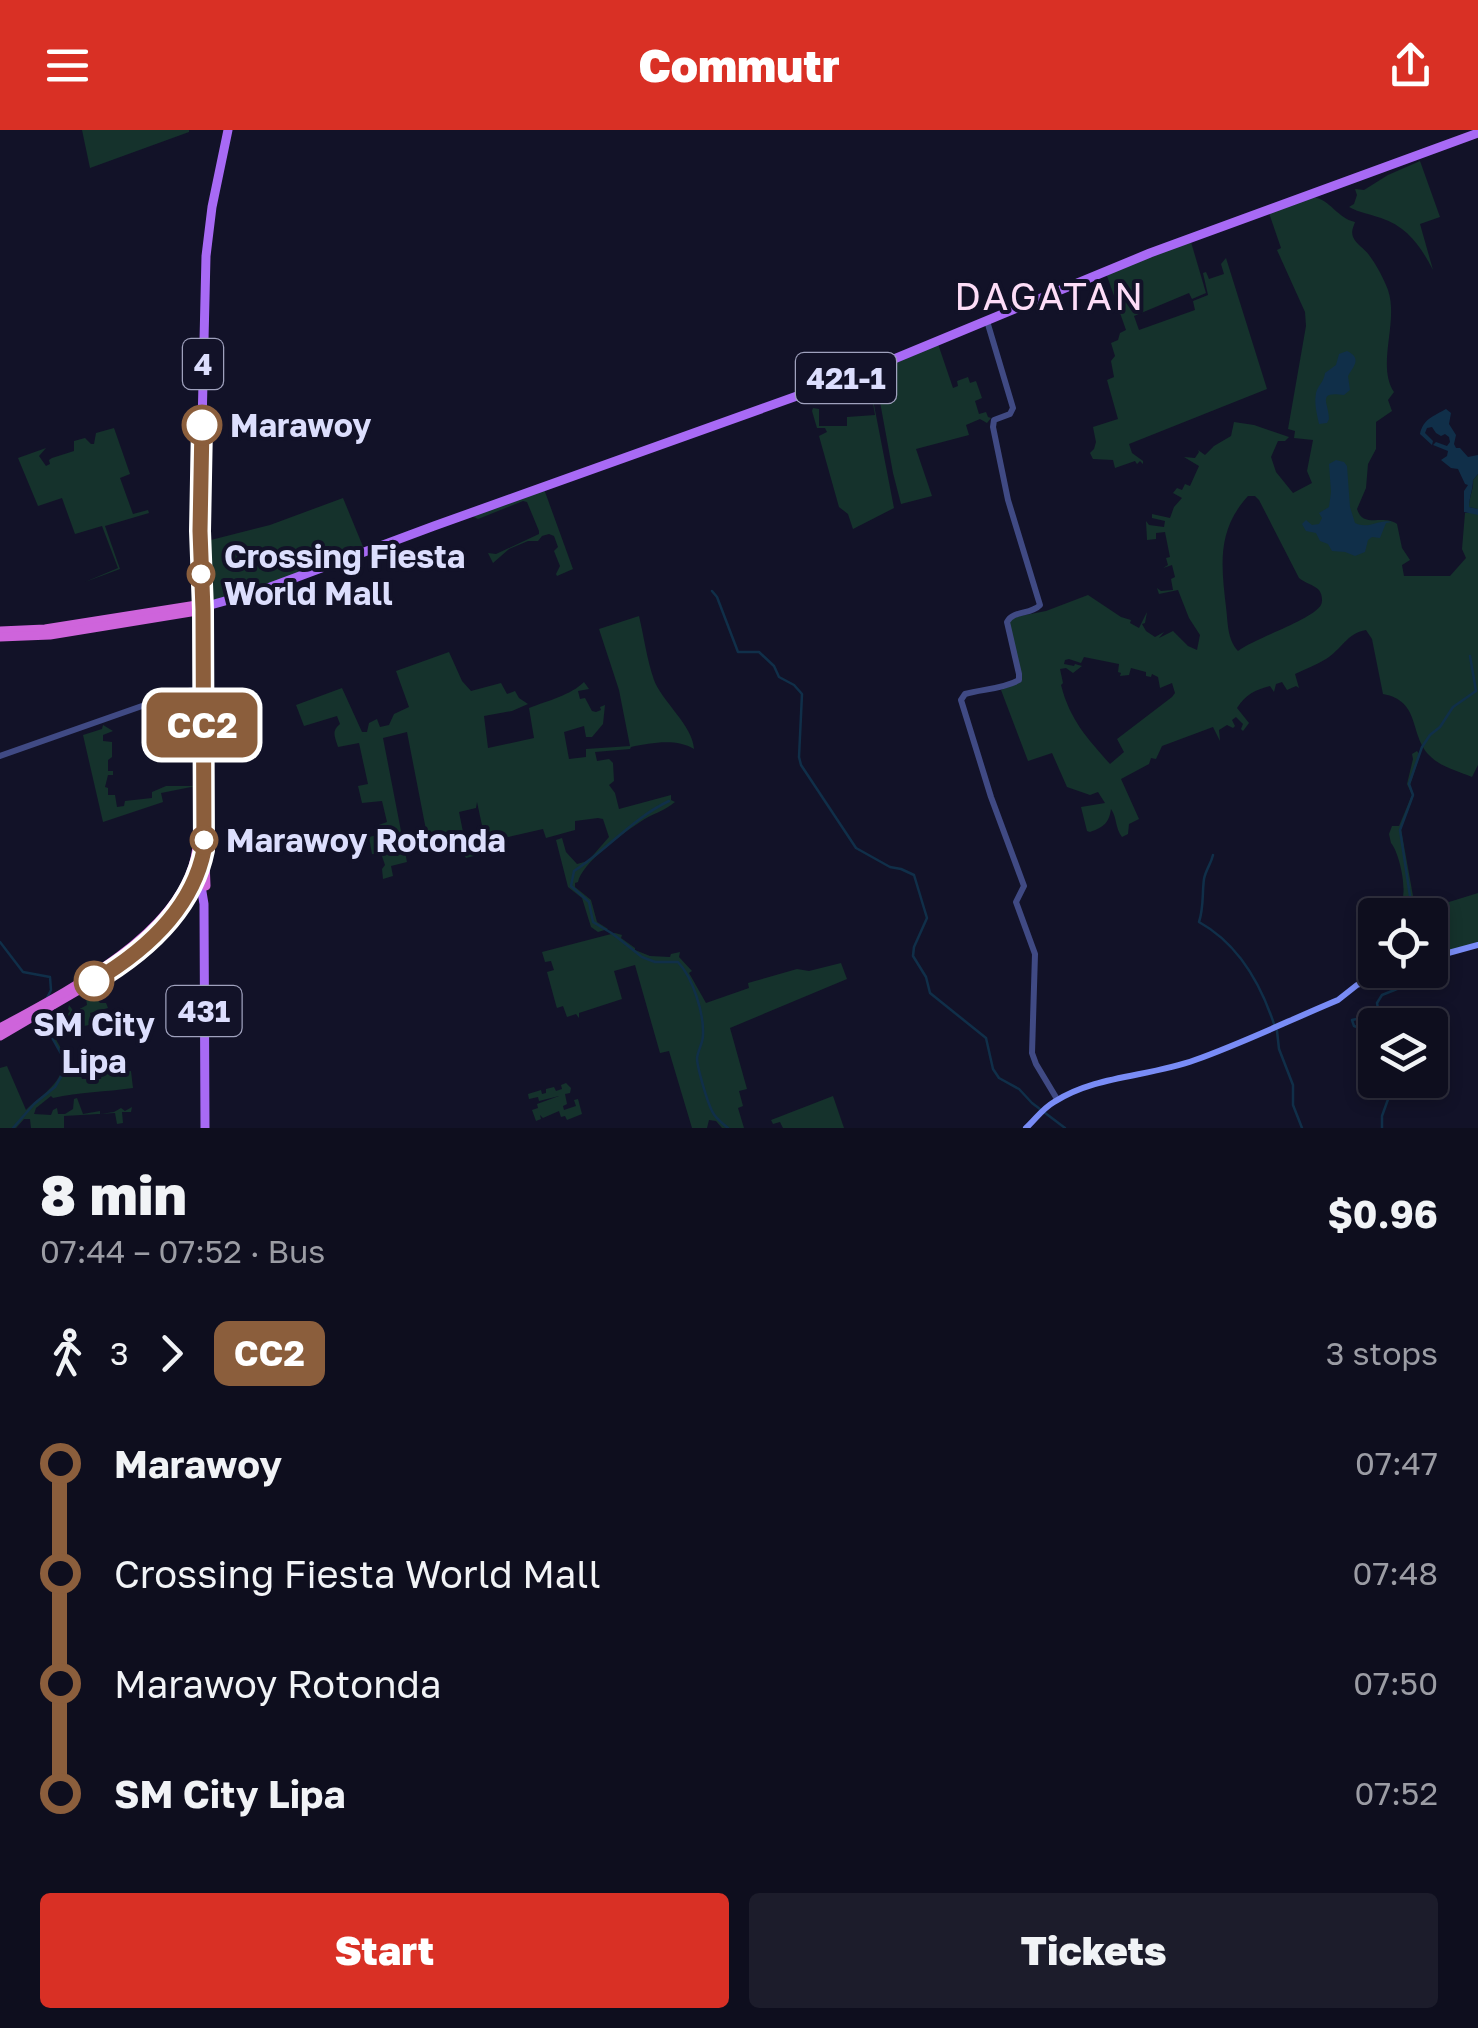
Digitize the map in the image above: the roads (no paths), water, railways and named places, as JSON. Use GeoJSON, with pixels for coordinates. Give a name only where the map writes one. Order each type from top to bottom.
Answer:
{"type":"FeatureCollection","features":[{"type":"Feature","properties":{"kind":"highway"},"geometry":{"type":"LineString","coordinates":[[0,634],[202,606]]}},
{"type":"Feature","properties":{"kind":"highway","name":"4"},"geometry":{"type":"LineString","coordinates":[[200,851],[198,689],[202,606]]}},
{"type":"Feature","properties":{"kind":"highway","name":"4"},"geometry":{"type":"LineString","coordinates":[[200,851],[202,606]]}},
{"type":"Feature","properties":{"kind":"highway"},"geometry":{"type":"LineString","coordinates":[[0,1036],[145,937],[195,879],[200,851],[192,852],[195,879]]}},
{"type":"Feature","properties":{"kind":"highway"},"geometry":{"type":"LineString","coordinates":[[0,1028],[42,1008]]}},
{"type":"Feature","properties":{"kind":"main road","name":"4"},"geometry":{"type":"LineString","coordinates":[[202,606],[205,265],[228,130]]}},
{"type":"Feature","properties":{"kind":"main road","name":"421-1"},"geometry":{"type":"LineString","coordinates":[[202,606],[257,592],[853,376],[1150,253],[1478,133]]}},
{"type":"Feature","properties":{"kind":"main road","name":"431"},"geometry":{"type":"LineString","coordinates":[[195,879],[204,904],[205,1128]]}},
{"type":"Feature","properties":{"kind":"main road"},"geometry":{"type":"LineString","coordinates":[[1448,953],[1478,945]]}},
{"type":"Feature","properties":{"kind":"main road"},"geometry":{"type":"LineString","coordinates":[[1026,1128],[1057,1100],[1096,1084],[1196,1060],[1340,999],[1358,985]]}},
{"type":"Feature","properties":{"kind":"street"},"geometry":{"type":"LineString","coordinates":[[987,321],[1013,408],[1010,414],[994,420],[993,428],[1008,500],[1040,604],[1037,609],[1011,616],[1006,622],[1018,680],[964,694],[961,700],[1024,886],[1016,902],[1035,954],[1032,1056],[1057,1100]]}},
{"type":"Feature","properties":{"kind":"street"},"geometry":{"type":"LineString","coordinates":[[0,756],[198,689]]}},
{"type":"Feature","properties":{"kind":"water"},"geometry":{"type":"Polygon","coordinates":[[[1347,351],[1355,359],[1348,376],[1350,390],[1344,395],[1327,397],[1329,419],[1319,424],[1317,390],[1325,373],[1336,365],[1339,354],[1347,351]]]}},
{"type":"Feature","properties":{"kind":"water"},"geometry":{"type":"Polygon","coordinates":[[[1446,409],[1451,413],[1449,424],[1456,435],[1456,448],[1468,457],[1478,455],[1478,474],[1473,480],[1469,507],[1478,509],[1478,515],[1464,512],[1464,491],[1468,485],[1458,469],[1441,460],[1448,451],[1433,445],[1436,442],[1447,446],[1449,437],[1427,428],[1425,433],[1432,445],[1420,434],[1426,421],[1446,409]]]}},
{"type":"Feature","properties":{"kind":"water"},"geometry":{"type":"Polygon","coordinates":[[[1336,460],[1347,466],[1355,523],[1392,522],[1386,523],[1380,538],[1368,540],[1365,552],[1355,556],[1332,551],[1302,524],[1306,520],[1312,525],[1319,524],[1319,513],[1329,507],[1329,464],[1336,460]]]}},
{"type":"Feature","properties":{"kind":"waterway"},"geometry":{"type":"LineString","coordinates":[[712,591],[738,652],[759,652],[779,677],[802,694],[801,765],[856,848],[914,875],[927,918],[913,956],[926,977],[930,993],[986,1038],[999,1078],[1019,1089],[1065,1128]]}},
{"type":"Feature","properties":{"kind":"waterway"},"geometry":{"type":"LineString","coordinates":[[1409,898],[1400,830],[1413,795],[1409,784],[1430,735],[1453,707],[1476,691],[1470,656]]}},
{"type":"Feature","properties":{"kind":"waterway"},"geometry":{"type":"LineString","coordinates":[[669,801],[574,871],[571,886],[589,902],[593,922],[642,957],[655,962],[678,962],[683,969],[693,986],[702,1017],[703,1038],[697,1058],[703,1084],[713,1114],[728,1128]]}},
{"type":"Feature","properties":{"kind":"waterway"},"geometry":{"type":"LineString","coordinates":[[1213,855],[1204,879],[1199,922],[1225,941],[1246,965],[1274,1024]]}},
{"type":"Feature","properties":{"kind":"waterway"},"geometry":{"type":"LineString","coordinates":[[0,942],[23,972],[50,977],[47,998]]}},
{"type":"Feature","properties":{"kind":"waterway"},"geometry":{"type":"LineString","coordinates":[[1378,1008],[1382,995],[1398,988]]}},
{"type":"Feature","properties":{"kind":"waterway"},"geometry":{"type":"LineString","coordinates":[[13,1128],[55,1087],[62,1075],[64,1059],[50,1034],[53,1024],[47,1011]]}},
{"type":"Feature","properties":{"kind":"waterway"},"geometry":{"type":"LineString","coordinates":[[1358,1019],[1352,1020],[1358,1027]]}},
{"type":"Feature","properties":{"kind":"waterway"},"geometry":{"type":"LineString","coordinates":[[1277,1031],[1302,1128]]}},
{"type":"Feature","properties":{"kind":"waterway"},"geometry":{"type":"LineString","coordinates":[[1382,1128],[1388,1098]]}},
{"type":"Feature","properties":{"kind":"place","name":"Marawoy"},"geometry":{"type":"Point","coordinates":[202,425]}},
{"type":"Feature","properties":{"kind":"place","name":"Crossing Fiesta World Mall"},"geometry":{"type":"Point","coordinates":[201,574]}},
{"type":"Feature","properties":{"kind":"place","name":"Marawoy Rotonda"},"geometry":{"type":"Point","coordinates":[204,840]}},
{"type":"Feature","properties":{"kind":"place","name":"SM City Lipa"},"geometry":{"type":"Point","coordinates":[94,981]}},
{"type":"Feature","properties":{"kind":"district","name":"DAGATAN"},"geometry":{"type":"Point","coordinates":[1050,295]}}]}
